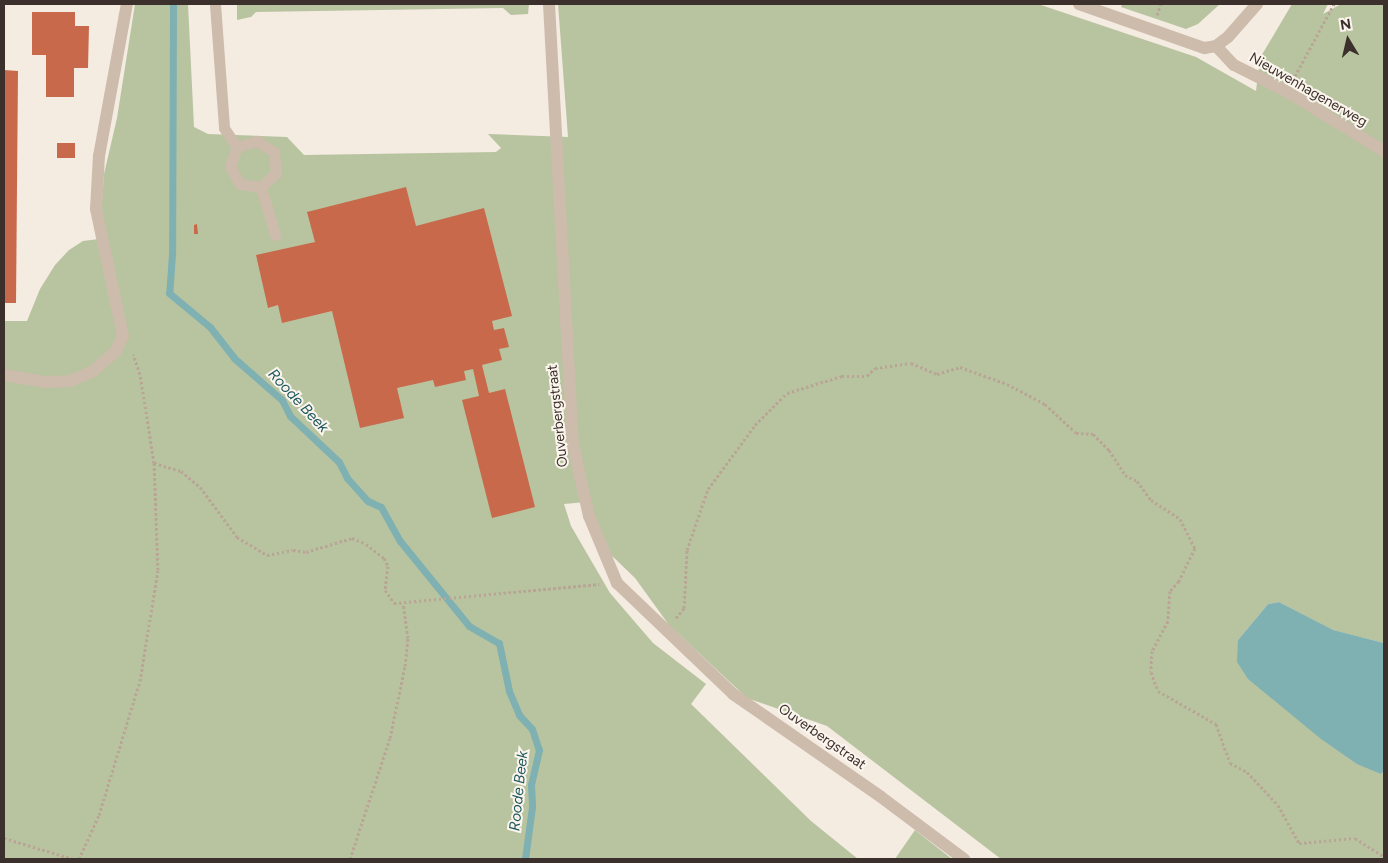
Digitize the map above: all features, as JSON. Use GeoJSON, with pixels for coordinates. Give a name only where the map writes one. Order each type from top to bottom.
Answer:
{"type":"FeatureCollection","features":[{"type":"Feature","properties":{"kind":"street"},"geometry":{"type":"LineString","coordinates":[[4,375],[45,382],[70,381],[93,371],[116,352],[123,336],[96,209],[99,156],[127,4]]}},
{"type":"Feature","properties":{"kind":"street","name":"Ouverbergstraat"},"geometry":{"type":"LineString","coordinates":[[548,4],[573,446],[589,516],[617,583],[642,609],[668,628],[732,694],[881,796],[964,859]]}},
{"type":"Feature","properties":{"kind":"street"},"geometry":{"type":"LineString","coordinates":[[1080,4],[1194,46],[1216,46],[1228,37],[1258,4]]}},
{"type":"Feature","properties":{"kind":"street","name":"Nieuwenhagenerweg"},"geometry":{"type":"LineString","coordinates":[[1216,46],[1234,65],[1286,92],[1384,152]]}},
{"type":"Feature","properties":{"kind":"lane"},"geometry":{"type":"LineString","coordinates":[[215,4],[224,128],[237,147]]}},
{"type":"Feature","properties":{"kind":"lane"},"geometry":{"type":"LineString","coordinates":[[237,147],[257,141],[274,152],[276,172],[261,187]]}},
{"type":"Feature","properties":{"kind":"lane"},"geometry":{"type":"LineString","coordinates":[[237,147],[230,167],[240,184],[261,187]]}},
{"type":"Feature","properties":{"kind":"lane"},"geometry":{"type":"LineString","coordinates":[[261,187],[275,235]]}},
{"type":"Feature","properties":{"kind":"path"},"geometry":{"type":"LineString","coordinates":[[1286,92],[1334,4]]}},
{"type":"Feature","properties":{"kind":"path"},"geometry":{"type":"LineString","coordinates":[[79,859],[99,815],[140,681],[158,570],[154,463],[140,374],[123,336]]}},
{"type":"Feature","properties":{"kind":"path"},"geometry":{"type":"LineString","coordinates":[[668,628],[684,608],[687,550],[708,489],[754,425],[787,393],[842,376],[867,376],[875,368],[911,363],[937,374],[960,367],[1007,384],[1045,404],[1076,433],[1093,434],[1109,450],[1124,475],[1137,481],[1151,500],[1180,519],[1195,548],[1179,581],[1170,591],[1168,621],[1152,651],[1151,672],[1158,691],[1216,724],[1230,763],[1247,772],[1278,805],[1299,843],[1354,838],[1384,857]]}},
{"type":"Feature","properties":{"kind":"path"},"geometry":{"type":"LineString","coordinates":[[154,463],[180,471],[200,487],[237,537],[267,555],[293,550],[306,552],[352,538],[366,544],[384,558],[388,566],[387,597],[394,603],[403,604],[617,583]]}},
{"type":"Feature","properties":{"kind":"path"},"geometry":{"type":"LineString","coordinates":[[350,859],[390,738],[405,666],[408,638],[403,604]]}},
{"type":"Feature","properties":{"kind":"path"},"geometry":{"type":"LineString","coordinates":[[4,838],[73,859]]}},
{"type":"Feature","properties":{"kind":"green space"},"geometry":{"type":"Polygon","coordinates":[[[135,4],[188,4],[194,127],[208,134],[287,137],[304,155],[496,152],[501,148],[488,134],[568,137],[558,4],[1038,4],[1196,57],[1256,91],[1260,58],[1292,4],[1328,4],[1323,14],[1341,4],[1384,4],[1384,643],[1332,630],[1279,602],[1268,604],[1238,640],[1381,774],[1384,771],[1384,859],[1001,859],[827,726],[747,698],[669,625],[635,578],[608,552],[586,502],[564,504],[571,526],[610,593],[653,643],[706,684],[691,704],[811,821],[858,859],[4,859],[4,321],[27,321],[40,289],[55,265],[69,250],[83,241],[99,239],[104,174],[117,118],[135,4]]]}},
{"type":"Feature","properties":{"kind":"green space"},"geometry":{"type":"Polygon","coordinates":[[[237,4],[529,4],[528,14],[511,15],[503,8],[256,12],[251,17],[237,20],[237,4]]]}},
{"type":"Feature","properties":{"kind":"green space"},"geometry":{"type":"Polygon","coordinates":[[[1122,4],[1220,4],[1198,24],[1186,29],[1121,7],[1122,4]]]}},
{"type":"Feature","properties":{"kind":"green space"},"geometry":{"type":"Polygon","coordinates":[[[915,830],[952,859],[895,859],[915,830]]]}},
{"type":"Feature","properties":{"kind":"water"},"geometry":{"type":"Polygon","coordinates":[[[1279,602],[1333,630],[1384,643],[1384,771],[1381,774],[1357,764],[1321,739],[1248,679],[1237,662],[1238,640],[1268,604],[1279,602]]]}},
{"type":"Feature","properties":{"kind":"building"},"geometry":{"type":"Polygon","coordinates":[[[32,12],[75,12],[75,26],[89,26],[88,68],[74,68],[74,97],[46,97],[46,55],[32,55],[32,12]]]}},
{"type":"Feature","properties":{"kind":"building"},"geometry":{"type":"Polygon","coordinates":[[[4,70],[18,71],[16,303],[4,303],[4,70]]]}},
{"type":"Feature","properties":{"kind":"building"},"geometry":{"type":"Polygon","coordinates":[[[57,143],[75,143],[75,158],[57,158],[57,143]]]}},
{"type":"Feature","properties":{"kind":"building"},"geometry":{"type":"Polygon","coordinates":[[[406,187],[416,226],[484,208],[512,316],[492,321],[494,330],[504,328],[509,347],[499,349],[502,360],[482,365],[489,393],[505,389],[535,507],[492,518],[462,400],[479,396],[473,369],[464,371],[466,380],[435,387],[433,380],[397,388],[404,418],[360,428],[332,311],[282,323],[278,305],[268,308],[256,255],[315,242],[307,212],[406,187]]]}},
{"type":"Feature","properties":{"kind":"building"},"geometry":{"type":"Polygon","coordinates":[[[197,224],[198,234],[194,234],[194,225],[197,224]]]}},
{"type":"Feature","properties":{"kind":"waterway","name":"Roode Beek"},"geometry":{"type":"LineString","coordinates":[[173,4],[172,254],[169,293],[210,327],[234,358],[282,400],[290,416],[339,462],[347,478],[368,501],[381,507],[400,541],[469,626],[499,643],[509,691],[519,715],[532,729],[539,750],[531,785],[532,807],[525,859]]}}]}
